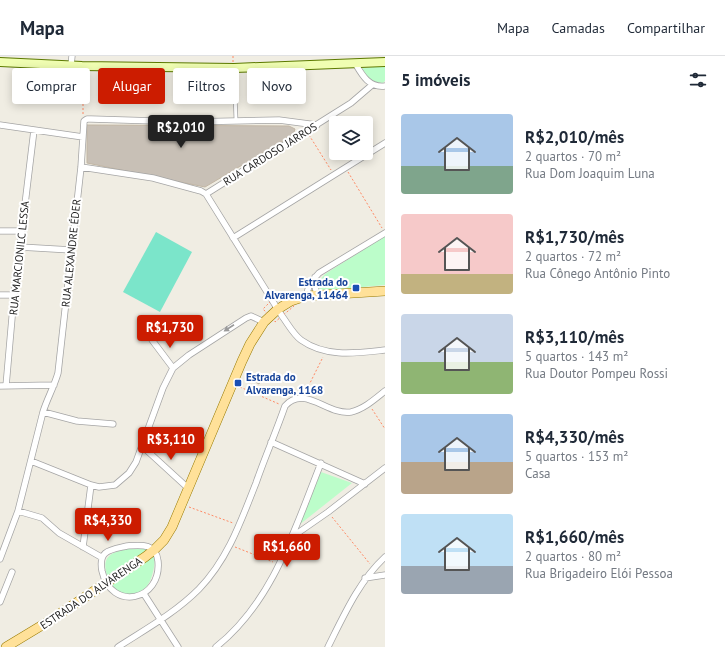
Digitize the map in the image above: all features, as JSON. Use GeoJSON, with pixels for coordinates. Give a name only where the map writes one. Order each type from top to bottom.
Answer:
{"type":"FeatureCollection","features":[{"type":"Feature","properties":{"kind":"main road","name":"ESTRADA DO ALVARENGA"},"geometry":{"type":"LineString","coordinates":[[6,647],[49,621],[106,583],[154,550],[164,540],[183,505],[231,384],[260,320],[291,301],[306,296],[385,291]]}},
{"type":"Feature","properties":{"kind":"street"},"geometry":{"type":"LineString","coordinates":[[71,65],[72,56]]}},
{"type":"Feature","properties":{"kind":"street"},"geometry":{"type":"LineString","coordinates":[[0,62],[82,66],[234,68],[385,62]]}},
{"type":"Feature","properties":{"kind":"street"},"geometry":{"type":"LineString","coordinates":[[355,63],[365,78],[372,85],[385,86]]}},
{"type":"Feature","properties":{"kind":"street","name":"RUA CARDOSO JARROS"},"geometry":{"type":"LineString","coordinates":[[206,194],[351,103],[372,85]]}},
{"type":"Feature","properties":{"kind":"street"},"geometry":{"type":"LineString","coordinates":[[84,121],[91,118],[164,122],[236,122],[279,120],[317,124]]}},
{"type":"Feature","properties":{"kind":"street","name":"RUA ALEXANDRE ÉDER"},"geometry":{"type":"LineString","coordinates":[[0,559],[18,511],[43,412],[47,399],[54,385],[59,364],[81,167],[84,121]]}},
{"type":"Feature","properties":{"kind":"street"},"geometry":{"type":"LineString","coordinates":[[0,125],[83,137]]}},
{"type":"Feature","properties":{"kind":"street","name":"RUA MARCIONILC LESSA"},"geometry":{"type":"LineString","coordinates":[[3,386],[34,130]]}},
{"type":"Feature","properties":{"kind":"street"},"geometry":{"type":"LineString","coordinates":[[233,238],[385,143]]}},
{"type":"Feature","properties":{"kind":"street"},"geometry":{"type":"LineString","coordinates":[[81,167],[175,183],[206,194],[278,309],[300,340],[312,347],[325,351],[351,353],[385,350]]}},
{"type":"Feature","properties":{"kind":"street"},"geometry":{"type":"LineString","coordinates":[[0,231],[21,231]]}},
{"type":"Feature","properties":{"kind":"street"},"geometry":{"type":"LineString","coordinates":[[306,296],[310,283],[315,277],[385,233]]}},
{"type":"Feature","properties":{"kind":"street"},"geometry":{"type":"LineString","coordinates":[[20,247],[71,250]]}},
{"type":"Feature","properties":{"kind":"street"},"geometry":{"type":"LineString","coordinates":[[315,277],[317,295]]}},
{"type":"Feature","properties":{"kind":"street"},"geometry":{"type":"LineString","coordinates":[[0,295],[14,295]]}},
{"type":"Feature","properties":{"kind":"street"},"geometry":{"type":"LineString","coordinates":[[30,461],[91,485],[108,487],[115,485],[129,473],[136,462],[163,388],[173,368],[188,355],[246,318],[252,316],[260,320]]}},
{"type":"Feature","properties":{"kind":"street"},"geometry":{"type":"LineString","coordinates":[[152,340],[173,368]]}},
{"type":"Feature","properties":{"kind":"street"},"geometry":{"type":"LineString","coordinates":[[3,386],[54,385]]}},
{"type":"Feature","properties":{"kind":"street"},"geometry":{"type":"LineString","coordinates":[[118,647],[162,620],[182,605],[200,588],[216,569],[231,545],[285,406],[289,402],[302,397],[341,412],[350,412],[368,404],[385,391]]}},
{"type":"Feature","properties":{"kind":"street"},"geometry":{"type":"LineString","coordinates":[[43,412],[77,421],[113,424]]}},
{"type":"Feature","properties":{"kind":"street"},"geometry":{"type":"LineString","coordinates":[[271,442],[321,463],[365,484]]}},
{"type":"Feature","properties":{"kind":"street"},"geometry":{"type":"LineString","coordinates":[[142,446],[189,489]]}},
{"type":"Feature","properties":{"kind":"street"},"geometry":{"type":"LineString","coordinates":[[216,647],[238,626],[259,599],[279,565],[292,537],[321,463]]}},
{"type":"Feature","properties":{"kind":"street"},"geometry":{"type":"LineString","coordinates":[[292,537],[328,512],[385,468]]}},
{"type":"Feature","properties":{"kind":"street"},"geometry":{"type":"LineString","coordinates":[[83,547],[91,485]]}},
{"type":"Feature","properties":{"kind":"street"},"geometry":{"type":"LineString","coordinates":[[18,511],[42,518],[59,533],[101,557]]}},
{"type":"Feature","properties":{"kind":"street"},"geometry":{"type":"LineString","coordinates":[[127,546],[145,546],[154,550],[157,554],[158,570],[148,591],[144,594],[129,597],[111,590],[106,583],[101,566],[101,557],[104,554],[127,546]]}},
{"type":"Feature","properties":{"kind":"street"},"geometry":{"type":"LineString","coordinates":[[328,647],[365,578],[385,557]]}},
{"type":"Feature","properties":{"kind":"street"},"geometry":{"type":"LineString","coordinates":[[0,602],[12,572]]}},
{"type":"Feature","properties":{"kind":"street"},"geometry":{"type":"LineString","coordinates":[[365,578],[385,575]]}},
{"type":"Feature","properties":{"kind":"street"},"geometry":{"type":"LineString","coordinates":[[144,594],[178,647]]}},
{"type":"Feature","properties":{"kind":"lane"},"geometry":{"type":"LineString","coordinates":[[235,104],[236,122]]}},
{"type":"Feature","properties":{"kind":"path"},"geometry":{"type":"LineString","coordinates":[[82,66],[84,121]]}},
{"type":"Feature","properties":{"kind":"path"},"geometry":{"type":"LineString","coordinates":[[307,131],[334,175]]}},
{"type":"Feature","properties":{"kind":"path"},"geometry":{"type":"LineString","coordinates":[[345,168],[385,233]]}},
{"type":"Feature","properties":{"kind":"path"},"geometry":{"type":"LineString","coordinates":[[260,320],[263,309]]}},
{"type":"Feature","properties":{"kind":"path"},"geometry":{"type":"LineString","coordinates":[[302,397],[325,351]]}},
{"type":"Feature","properties":{"kind":"path"},"geometry":{"type":"LineString","coordinates":[[231,384],[285,406]]}},
{"type":"Feature","properties":{"kind":"path"},"geometry":{"type":"LineString","coordinates":[[368,404],[385,428]]}},
{"type":"Feature","properties":{"kind":"path"},"geometry":{"type":"LineString","coordinates":[[183,505],[239,525]]}},
{"type":"Feature","properties":{"kind":"path"},"geometry":{"type":"LineString","coordinates":[[328,512],[373,568]]}},
{"type":"Feature","properties":{"kind":"path"},"geometry":{"type":"LineString","coordinates":[[231,545],[279,565]]}},
{"type":"Feature","properties":{"kind":"green space"},"geometry":{"type":"Polygon","coordinates":[[[385,66],[385,81],[383,83],[370,81],[362,68],[385,66]]]}},
{"type":"Feature","properties":{"kind":"green space"},"geometry":{"type":"Polygon","coordinates":[[[156,232],[192,252],[160,312],[123,292],[156,232]]]}},
{"type":"Feature","properties":{"kind":"green space"},"geometry":{"type":"Polygon","coordinates":[[[385,236],[385,285],[319,291],[320,280],[325,274],[385,236]]]}},
{"type":"Feature","properties":{"kind":"green space"},"geometry":{"type":"Polygon","coordinates":[[[321,472],[352,483],[299,525],[321,472]]]}},
{"type":"Feature","properties":{"kind":"green space"},"geometry":{"type":"Polygon","coordinates":[[[130,548],[149,550],[155,561],[151,579],[145,588],[137,593],[124,594],[116,591],[108,580],[105,566],[108,557],[111,554],[130,548]]]}},
{"type":"Feature","properties":{"kind":"building"},"geometry":{"type":"Polygon","coordinates":[[[87,125],[289,126],[295,129],[293,135],[205,187],[87,163],[87,125]]]}},
{"type":"Feature","properties":{"kind":"building"},"geometry":{"type":"Polygon","coordinates":[[[248,372],[262,377],[259,384],[246,377],[248,372]]]}},
{"type":"Feature","properties":{"kind":"place","name":"Estrada do Alvarenga, 11464"},"geometry":{"type":"Point","coordinates":[356,288]}},
{"type":"Feature","properties":{"kind":"place","name":"Estrada do Alvarenga, 1168"},"geometry":{"type":"Point","coordinates":[238,383]}}]}
